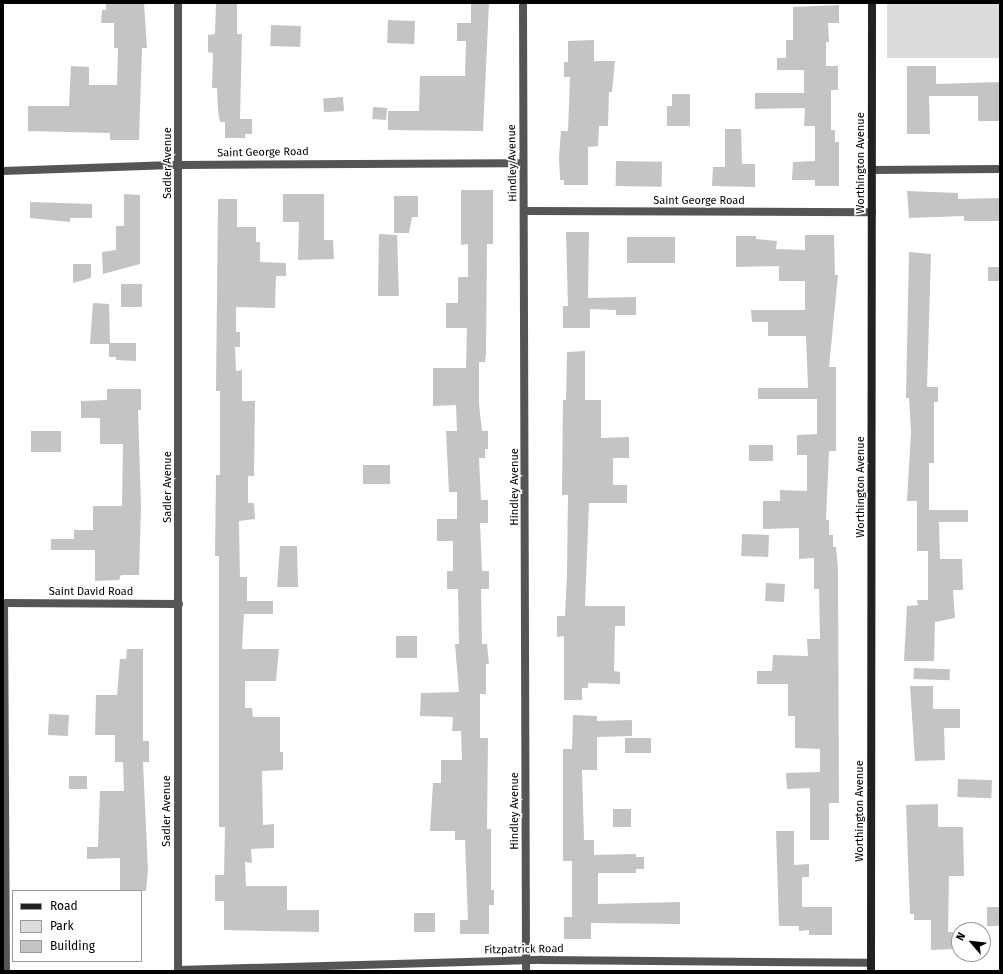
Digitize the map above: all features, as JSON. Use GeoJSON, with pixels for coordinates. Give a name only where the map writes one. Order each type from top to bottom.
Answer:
{"type":"FeatureCollection","features":[{"type":"Feature","properties":{"kind":"street","name":"Sadler Avenue"},"geometry":{"type":"LineString","coordinates":[[178,3],[178,971]]}},
{"type":"Feature","properties":{"kind":"street","name":"Hindley Avenue"},"geometry":{"type":"LineString","coordinates":[[523,3],[523,163],[525,211],[526,971]]}},
{"type":"Feature","properties":{"kind":"street","name":"Worthington Avenue"},"geometry":{"type":"LineString","coordinates":[[871,967],[872,3]]}},
{"type":"Feature","properties":{"kind":"street","name":"Saint George Road"},"geometry":{"type":"LineString","coordinates":[[3,171],[179,165],[523,163]]}},
{"type":"Feature","properties":{"kind":"street"},"geometry":{"type":"LineString","coordinates":[[872,170],[1000,169]]}},
{"type":"Feature","properties":{"kind":"street","name":"Saint George Road"},"geometry":{"type":"LineString","coordinates":[[525,211],[872,212]]}},
{"type":"Feature","properties":{"kind":"street"},"geometry":{"type":"LineString","coordinates":[[4,603],[6,971]]}},
{"type":"Feature","properties":{"kind":"street","name":"Saint David Road"},"geometry":{"type":"LineString","coordinates":[[4,603],[179,604]]}},
{"type":"Feature","properties":{"kind":"street","name":"Fitzpatrick Road"},"geometry":{"type":"LineString","coordinates":[[178,971],[526,960],[871,967]]}},
{"type":"Feature","properties":{"kind":"green space"},"geometry":{"type":"Polygon","coordinates":[[[887,3],[1000,3],[1000,58],[887,58],[887,3]]]}},
{"type":"Feature","properties":{"kind":"building"},"geometry":{"type":"Polygon","coordinates":[[[106,3],[144,3],[147,48],[142,48],[139,140],[110,140],[110,133],[28,131],[28,106],[69,106],[71,66],[89,67],[89,85],[117,85],[118,48],[114,48],[114,23],[101,23],[102,10],[106,10],[106,3]]]}},
{"type":"Feature","properties":{"kind":"building"},"geometry":{"type":"Polygon","coordinates":[[[216,3],[237,3],[237,34],[242,34],[240,119],[252,119],[252,134],[245,134],[245,138],[225,138],[225,122],[220,122],[218,111],[217,88],[212,88],[213,53],[208,52],[208,35],[215,34],[216,3]]]}},
{"type":"Feature","properties":{"kind":"building"},"geometry":{"type":"Polygon","coordinates":[[[471,3],[489,3],[483,131],[388,130],[388,111],[419,111],[420,76],[465,76],[466,41],[457,41],[457,23],[471,23],[471,3]]]}},
{"type":"Feature","properties":{"kind":"building"},"geometry":{"type":"Polygon","coordinates":[[[839,5],[839,23],[828,23],[829,42],[826,42],[826,66],[838,66],[838,90],[831,90],[831,130],[835,130],[835,142],[839,142],[839,186],[815,186],[815,180],[792,180],[793,162],[815,161],[815,126],[804,126],[805,108],[755,109],[755,93],[804,93],[804,70],[777,70],[777,58],[786,58],[786,40],[793,40],[793,7],[839,5]]]}},
{"type":"Feature","properties":{"kind":"building"},"geometry":{"type":"Polygon","coordinates":[[[388,20],[415,21],[414,44],[387,43],[388,20]]]}},
{"type":"Feature","properties":{"kind":"building"},"geometry":{"type":"Polygon","coordinates":[[[271,25],[301,26],[300,47],[270,46],[271,25]]]}},
{"type":"Feature","properties":{"kind":"building"},"geometry":{"type":"Polygon","coordinates":[[[594,40],[594,61],[615,61],[612,92],[609,92],[608,126],[599,126],[598,146],[588,147],[588,185],[564,185],[564,180],[560,180],[559,157],[561,131],[568,131],[570,77],[564,77],[564,62],[568,62],[568,41],[594,40]]]}},
{"type":"Feature","properties":{"kind":"building"},"geometry":{"type":"Polygon","coordinates":[[[907,66],[936,66],[936,84],[1000,82],[1000,121],[978,121],[978,96],[929,96],[930,134],[907,134],[907,66]]]}},
{"type":"Feature","properties":{"kind":"building"},"geometry":{"type":"Polygon","coordinates":[[[672,94],[690,94],[690,126],[667,126],[667,106],[672,106],[672,94]]]}},
{"type":"Feature","properties":{"kind":"building"},"geometry":{"type":"Polygon","coordinates":[[[343,97],[344,111],[324,112],[323,98],[343,97]]]}},
{"type":"Feature","properties":{"kind":"building"},"geometry":{"type":"Polygon","coordinates":[[[373,107],[387,108],[386,120],[372,119],[373,107]]]}},
{"type":"Feature","properties":{"kind":"building"},"geometry":{"type":"Polygon","coordinates":[[[725,129],[741,129],[742,164],[755,164],[755,187],[712,186],[713,167],[725,167],[725,129]]]}},
{"type":"Feature","properties":{"kind":"building"},"geometry":{"type":"Polygon","coordinates":[[[616,161],[662,162],[662,187],[616,186],[616,161]]]}},
{"type":"Feature","properties":{"kind":"building"},"geometry":{"type":"Polygon","coordinates":[[[461,190],[493,190],[493,244],[487,244],[486,354],[485,362],[479,362],[479,404],[482,431],[488,431],[488,449],[485,449],[485,458],[479,458],[481,500],[488,500],[488,523],[480,523],[482,571],[489,571],[489,589],[481,589],[482,644],[487,644],[489,664],[486,664],[486,694],[480,694],[480,738],[488,738],[487,829],[491,829],[491,890],[494,890],[494,905],[489,905],[489,934],[460,934],[460,920],[468,920],[465,840],[455,840],[455,831],[430,831],[433,783],[441,783],[441,760],[462,760],[461,731],[452,731],[453,717],[420,716],[421,693],[459,692],[455,644],[459,644],[458,589],[447,589],[447,571],[453,571],[453,541],[437,541],[437,519],[457,519],[457,492],[449,492],[446,431],[457,431],[456,405],[433,406],[433,368],[466,368],[467,328],[446,328],[446,303],[458,303],[458,277],[468,277],[468,244],[461,245],[461,190]]]}},
{"type":"Feature","properties":{"kind":"building"},"geometry":{"type":"Polygon","coordinates":[[[907,191],[958,193],[958,199],[1000,198],[1000,221],[964,221],[964,216],[909,218],[907,191]]]}},
{"type":"Feature","properties":{"kind":"building"},"geometry":{"type":"Polygon","coordinates":[[[124,194],[140,195],[140,264],[103,274],[102,252],[116,250],[116,226],[124,226],[124,194]]]}},
{"type":"Feature","properties":{"kind":"building"},"geometry":{"type":"Polygon","coordinates":[[[283,194],[324,194],[324,240],[333,240],[334,259],[298,260],[299,222],[283,222],[283,194]]]}},
{"type":"Feature","properties":{"kind":"building"},"geometry":{"type":"Polygon","coordinates":[[[394,196],[418,196],[418,217],[412,217],[409,233],[394,233],[394,196]]]}},
{"type":"Feature","properties":{"kind":"building"},"geometry":{"type":"Polygon","coordinates":[[[218,199],[237,199],[237,227],[256,227],[256,242],[260,242],[260,262],[286,263],[286,276],[276,276],[275,308],[236,307],[236,332],[240,332],[240,347],[235,347],[236,371],[242,370],[242,401],[255,401],[254,476],[248,476],[248,503],[254,503],[255,519],[239,521],[240,577],[247,577],[247,601],[273,601],[273,614],[244,614],[242,649],[279,649],[276,681],[245,681],[245,708],[252,708],[253,717],[280,717],[280,752],[283,752],[283,770],[262,771],[263,825],[274,824],[274,848],[251,849],[252,863],[245,862],[246,886],[287,886],[287,910],[319,910],[319,932],[224,930],[224,901],[215,901],[215,875],[224,875],[225,827],[219,827],[219,556],[215,556],[216,475],[220,475],[220,391],[216,391],[218,199]]]}},
{"type":"Feature","properties":{"kind":"building"},"geometry":{"type":"Polygon","coordinates":[[[30,202],[92,204],[92,218],[70,218],[70,222],[30,218],[30,202]]]}},
{"type":"Feature","properties":{"kind":"building"},"geometry":{"type":"Polygon","coordinates":[[[566,232],[589,232],[588,298],[636,297],[636,315],[616,315],[616,310],[590,309],[590,328],[563,328],[563,306],[568,306],[566,232]]]}},
{"type":"Feature","properties":{"kind":"building"},"geometry":{"type":"Polygon","coordinates":[[[379,234],[397,235],[399,296],[378,296],[379,234]]]}},
{"type":"Feature","properties":{"kind":"building"},"geometry":{"type":"Polygon","coordinates":[[[805,235],[834,235],[835,275],[838,275],[829,367],[836,367],[836,451],[829,451],[826,520],[829,520],[829,535],[833,535],[833,547],[836,547],[838,569],[839,803],[829,803],[829,840],[810,840],[810,788],[787,789],[786,773],[820,772],[820,749],[795,748],[795,716],[788,716],[788,684],[757,684],[757,671],[772,671],[773,655],[808,656],[807,639],[820,639],[819,589],[814,589],[814,558],[799,559],[799,528],[763,529],[763,501],[780,501],[780,490],[807,491],[807,455],[797,455],[797,435],[817,434],[817,399],[758,399],[758,388],[808,388],[806,336],[768,336],[768,322],[752,322],[751,310],[805,310],[805,281],[779,281],[779,266],[736,267],[736,236],[756,236],[756,239],[777,241],[776,249],[805,250],[805,235]]]}},
{"type":"Feature","properties":{"kind":"building"},"geometry":{"type":"Polygon","coordinates":[[[627,237],[675,237],[675,263],[627,263],[627,237]]]}},
{"type":"Feature","properties":{"kind":"building"},"geometry":{"type":"Polygon","coordinates":[[[909,252],[931,254],[927,387],[938,387],[938,402],[934,402],[934,463],[929,463],[929,510],[968,510],[968,522],[939,522],[940,559],[962,559],[963,590],[953,590],[955,618],[935,622],[934,661],[904,661],[907,606],[918,605],[917,600],[928,600],[928,551],[917,551],[917,501],[907,501],[911,432],[909,398],[906,398],[909,252]]]}},
{"type":"Feature","properties":{"kind":"building"},"geometry":{"type":"Polygon","coordinates":[[[73,264],[91,264],[91,278],[73,283],[73,264]]]}},
{"type":"Feature","properties":{"kind":"building"},"geometry":{"type":"Polygon","coordinates":[[[988,267],[1000,267],[1000,281],[988,281],[988,267]]]}},
{"type":"Feature","properties":{"kind":"building"},"geometry":{"type":"Polygon","coordinates":[[[121,284],[142,284],[142,307],[121,307],[121,284]]]}},
{"type":"Feature","properties":{"kind":"building"},"geometry":{"type":"Polygon","coordinates":[[[93,303],[109,304],[110,343],[136,343],[136,361],[116,360],[116,357],[109,357],[109,344],[90,344],[93,303]]]}},
{"type":"Feature","properties":{"kind":"building"},"geometry":{"type":"Polygon","coordinates":[[[585,351],[585,400],[601,400],[601,438],[629,437],[629,458],[613,458],[613,485],[627,485],[627,503],[589,503],[585,606],[625,606],[625,626],[615,626],[614,671],[620,672],[620,684],[588,683],[588,688],[582,688],[582,700],[564,700],[564,636],[557,637],[557,616],[565,616],[567,574],[568,495],[562,495],[563,400],[566,400],[567,352],[585,351]]]}},
{"type":"Feature","properties":{"kind":"building"},"geometry":{"type":"Polygon","coordinates":[[[107,389],[141,389],[141,410],[138,410],[141,507],[139,575],[121,575],[119,580],[95,581],[95,550],[51,550],[51,539],[74,539],[74,530],[93,530],[93,506],[122,506],[123,444],[100,444],[100,418],[81,418],[81,401],[107,400],[107,389]]]}},
{"type":"Feature","properties":{"kind":"building"},"geometry":{"type":"Polygon","coordinates":[[[31,431],[61,431],[61,452],[31,452],[31,431]]]}},
{"type":"Feature","properties":{"kind":"building"},"geometry":{"type":"Polygon","coordinates":[[[749,445],[773,445],[773,461],[749,461],[749,445]]]}},
{"type":"Feature","properties":{"kind":"building"},"geometry":{"type":"Polygon","coordinates":[[[363,465],[390,465],[390,484],[363,484],[363,465]]]}},
{"type":"Feature","properties":{"kind":"building"},"geometry":{"type":"Polygon","coordinates":[[[742,534],[769,535],[768,557],[741,556],[742,534]]]}},
{"type":"Feature","properties":{"kind":"building"},"geometry":{"type":"Polygon","coordinates":[[[280,546],[297,546],[298,587],[277,587],[280,546]]]}},
{"type":"Feature","properties":{"kind":"building"},"geometry":{"type":"Polygon","coordinates":[[[766,583],[785,584],[784,602],[765,601],[766,583]]]}},
{"type":"Feature","properties":{"kind":"building"},"geometry":{"type":"Polygon","coordinates":[[[396,636],[417,636],[417,658],[396,658],[396,636]]]}},
{"type":"Feature","properties":{"kind":"building"},"geometry":{"type":"Polygon","coordinates":[[[127,649],[143,649],[143,741],[149,741],[149,762],[143,762],[148,871],[146,891],[120,890],[120,858],[87,859],[87,847],[98,847],[100,791],[124,791],[123,762],[115,762],[115,735],[95,735],[96,695],[117,695],[120,659],[126,659],[127,649]]]}},
{"type":"Feature","properties":{"kind":"building"},"geometry":{"type":"Polygon","coordinates":[[[914,668],[950,669],[950,680],[914,679],[914,668]]]}},
{"type":"Feature","properties":{"kind":"building"},"geometry":{"type":"Polygon","coordinates":[[[910,686],[933,686],[933,709],[960,709],[960,728],[944,728],[945,760],[915,761],[910,686]]]}},
{"type":"Feature","properties":{"kind":"building"},"geometry":{"type":"Polygon","coordinates":[[[49,714],[69,715],[68,736],[48,735],[49,714]]]}},
{"type":"Feature","properties":{"kind":"building"},"geometry":{"type":"Polygon","coordinates":[[[573,715],[597,716],[597,721],[632,720],[632,736],[597,737],[597,770],[582,770],[584,840],[594,840],[594,855],[636,854],[636,857],[644,857],[644,869],[636,869],[636,873],[598,873],[598,904],[680,902],[680,924],[591,923],[591,939],[564,939],[564,917],[572,917],[572,861],[563,861],[563,749],[572,749],[573,715]]]}},
{"type":"Feature","properties":{"kind":"building"},"geometry":{"type":"Polygon","coordinates":[[[625,738],[651,738],[651,753],[625,753],[625,738]]]}},
{"type":"Feature","properties":{"kind":"building"},"geometry":{"type":"Polygon","coordinates":[[[69,776],[87,776],[87,789],[69,789],[69,776]]]}},
{"type":"Feature","properties":{"kind":"building"},"geometry":{"type":"Polygon","coordinates":[[[958,779],[992,780],[991,798],[957,797],[958,779]]]}},
{"type":"Feature","properties":{"kind":"building"},"geometry":{"type":"Polygon","coordinates":[[[938,804],[938,827],[963,827],[964,876],[949,876],[948,932],[951,932],[951,949],[931,950],[931,920],[914,920],[914,914],[910,914],[906,805],[938,804]]]}},
{"type":"Feature","properties":{"kind":"building"},"geometry":{"type":"Polygon","coordinates":[[[613,809],[631,809],[631,827],[613,827],[613,809]]]}},
{"type":"Feature","properties":{"kind":"building"},"geometry":{"type":"Polygon","coordinates":[[[776,831],[794,831],[794,865],[809,864],[809,877],[802,877],[802,907],[832,907],[832,935],[809,935],[809,930],[799,931],[799,926],[779,926],[776,831]]]}},
{"type":"Feature","properties":{"kind":"building"},"geometry":{"type":"Polygon","coordinates":[[[987,907],[1000,907],[1000,926],[991,926],[991,922],[987,922],[987,907]]]}},
{"type":"Feature","properties":{"kind":"building"},"geometry":{"type":"Polygon","coordinates":[[[414,913],[435,913],[435,932],[414,932],[414,913]]]}}]}
